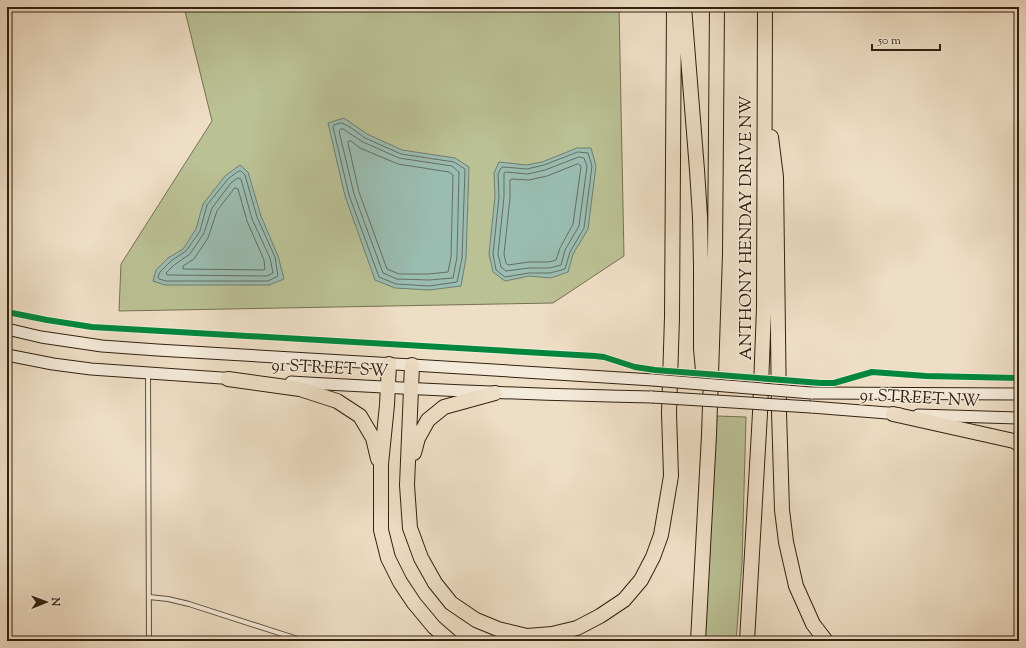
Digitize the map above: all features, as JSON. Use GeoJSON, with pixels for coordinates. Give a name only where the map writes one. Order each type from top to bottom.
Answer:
{"type":"FeatureCollection","features":[{"type":"Feature","properties":{"kind":"highway"},"geometry":{"type":"LineString","coordinates":[[412,365],[407,485],[410,528],[421,558],[435,583],[451,603],[476,620],[498,629],[527,636],[552,634],[577,628],[600,616],[624,600],[641,580],[653,557],[661,535],[671,476],[669,413],[672,309],[674,7]]}},
{"type":"Feature","properties":{"kind":"highway"},"geometry":{"type":"LineString","coordinates":[[684,7],[700,217],[701,349],[708,435]]}},
{"type":"Feature","properties":{"kind":"highway","name":"ANTHONY HENDAY DRIVE NW"},"geometry":{"type":"LineString","coordinates":[[698,641],[715,254],[717,7]]}},
{"type":"Feature","properties":{"kind":"highway","name":"ANTHONY HENDAY DRIVE NW"},"geometry":{"type":"LineString","coordinates":[[747,641],[760,412],[764,308],[765,7]]}},
{"type":"Feature","properties":{"kind":"highway"},"geometry":{"type":"LineString","coordinates":[[764,82],[776,177],[779,420],[782,510],[786,542],[796,586],[813,624],[826,641]]}},
{"type":"Feature","properties":{"kind":"highway"},"geometry":{"type":"LineString","coordinates":[[389,364],[381,464],[381,530],[388,558],[400,582],[414,603],[434,628],[450,641]]}},
{"type":"Feature","properties":{"kind":"highway"},"geometry":{"type":"LineString","coordinates":[[228,379],[300,389],[337,401],[360,416],[374,438],[378,458],[381,494]]}},
{"type":"Feature","properties":{"kind":"highway"},"geometry":{"type":"LineString","coordinates":[[407,485],[418,438],[428,420],[444,407],[495,393]]}},
{"type":"Feature","properties":{"kind":"highway"},"geometry":{"type":"LineString","coordinates":[[893,414],[1014,441],[1019,444]]}},
{"type":"Feature","properties":{"kind":"main road","name":"91 STREET SW"},"geometry":{"type":"LineString","coordinates":[[7,329],[41,337],[102,346],[653,380]]}},
{"type":"Feature","properties":{"kind":"main road","name":"91 STREET SW"},"geometry":{"type":"LineString","coordinates":[[7,355],[53,364],[91,369],[228,379],[495,393],[652,397]]}},
{"type":"Feature","properties":{"kind":"main road","name":"91 STREET NW"},"geometry":{"type":"LineString","coordinates":[[653,380],[811,393],[1019,394]]}},
{"type":"Feature","properties":{"kind":"main road","name":"91 STREET NW"},"geometry":{"type":"LineString","coordinates":[[652,397],[811,407],[893,414],[1019,418]]}},
{"type":"Feature","properties":{"kind":"lane"},"geometry":{"type":"LineString","coordinates":[[148,373],[149,641]]}},
{"type":"Feature","properties":{"kind":"lane"},"geometry":{"type":"LineString","coordinates":[[149,597],[168,599],[189,604],[304,641]]}},
{"type":"Feature","properties":{"kind":"green space"},"geometry":{"type":"Polygon","coordinates":[[[184,7],[619,7],[624,256],[553,303],[119,311],[121,264],[212,121],[184,7]]]}},
{"type":"Feature","properties":{"kind":"green space"},"geometry":{"type":"Polygon","coordinates":[[[717,416],[746,417],[742,564],[736,641],[705,641],[717,416]]]}},
{"type":"Feature","properties":{"kind":"water"},"geometry":{"type":"Polygon","coordinates":[[[344,118],[367,134],[402,150],[455,158],[469,167],[466,258],[461,286],[429,290],[395,288],[375,280],[345,196],[328,123],[344,118]]]}},
{"type":"Feature","properties":{"kind":"water"},"geometry":{"type":"Polygon","coordinates":[[[577,148],[591,148],[596,166],[588,229],[573,254],[568,272],[551,278],[529,276],[505,281],[493,272],[489,254],[495,196],[494,173],[499,162],[526,165],[542,162],[577,148]]]}},
{"type":"Feature","properties":{"kind":"water"},"geometry":{"type":"Polygon","coordinates":[[[240,165],[248,172],[261,216],[278,256],[284,279],[269,285],[165,285],[153,281],[156,270],[168,258],[183,249],[196,229],[203,204],[225,176],[240,165]]]}},
{"type":"Feature","properties":{"kind":"cycle path"},"geometry":{"type":"LineString","coordinates":[[7,312],[92,327],[595,356],[604,357],[635,367],[655,370],[821,383],[834,383],[872,372],[926,376],[1019,378]]}}]}
